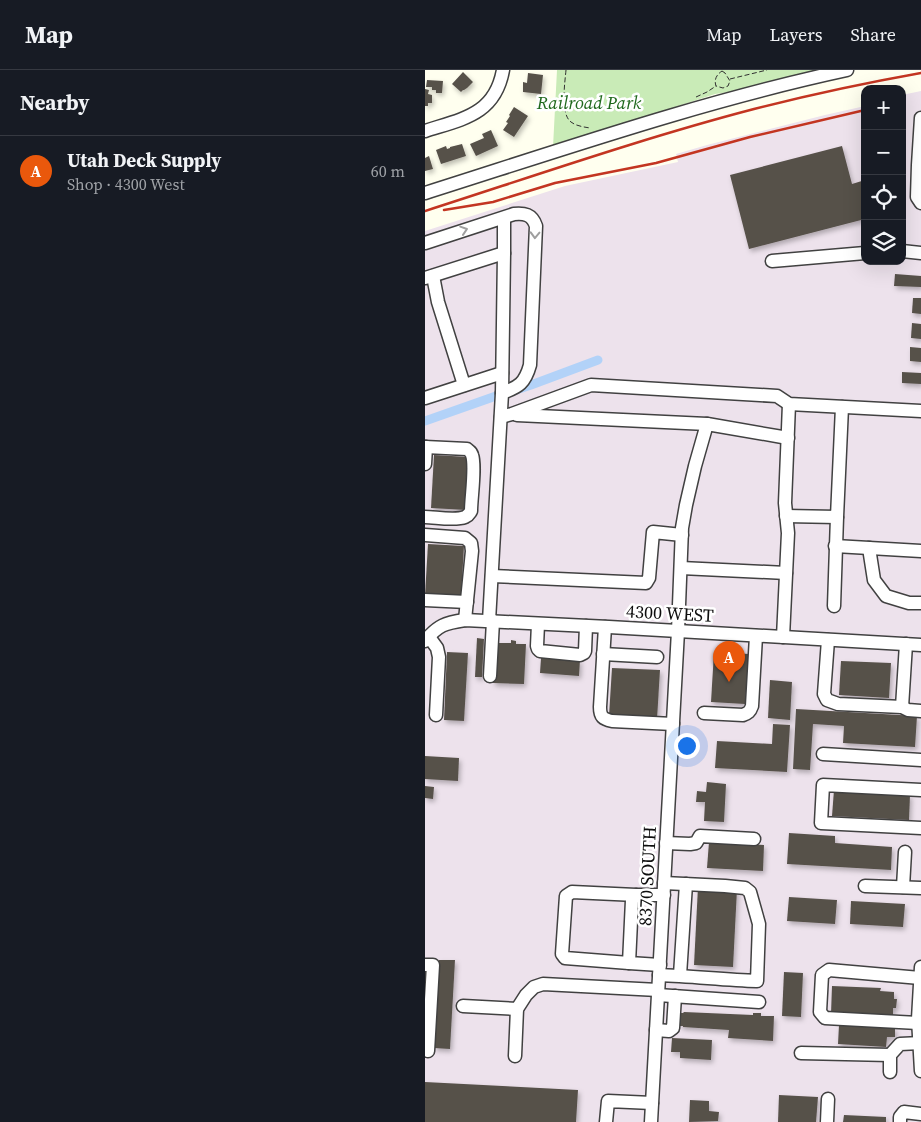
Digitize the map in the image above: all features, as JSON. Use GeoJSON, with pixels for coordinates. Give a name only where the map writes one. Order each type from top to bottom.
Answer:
{"type":"FeatureCollection","features":[{"type":"Feature","properties":{"kind":"street"},"geometry":{"type":"LineString","coordinates":[[425,193],[659,119],[765,89],[847,70]]}},
{"type":"Feature","properties":{"kind":"street"},"geometry":{"type":"LineString","coordinates":[[425,131],[474,114],[488,103],[497,92],[502,75]]}},
{"type":"Feature","properties":{"kind":"street"},"geometry":{"type":"LineString","coordinates":[[921,118],[917,197],[921,203]]}},
{"type":"Feature","properties":{"kind":"street"},"geometry":{"type":"LineString","coordinates":[[425,243],[514,214],[523,213],[534,220],[536,226],[530,365],[525,380],[517,388],[502,393]]}},
{"type":"Feature","properties":{"kind":"street"},"geometry":{"type":"LineString","coordinates":[[490,676],[491,576],[506,416],[502,393],[504,218]]}},
{"type":"Feature","properties":{"kind":"street"},"geometry":{"type":"LineString","coordinates":[[906,251],[921,253]]}},
{"type":"Feature","properties":{"kind":"street"},"geometry":{"type":"LineString","coordinates":[[772,261],[861,253]]}},
{"type":"Feature","properties":{"kind":"street"},"geometry":{"type":"LineString","coordinates":[[464,385],[429,277],[504,254]]}},
{"type":"Feature","properties":{"kind":"street"},"geometry":{"type":"LineString","coordinates":[[425,398],[502,372]]}},
{"type":"Feature","properties":{"kind":"street"},"geometry":{"type":"LineString","coordinates":[[506,416],[591,385],[777,396],[789,404],[921,411]]}},
{"type":"Feature","properties":{"kind":"street"},"geometry":{"type":"LineString","coordinates":[[783,637],[788,533],[785,503],[789,404]]}},
{"type":"Feature","properties":{"kind":"street"},"geometry":{"type":"LineString","coordinates":[[834,606],[842,407]]}},
{"type":"Feature","properties":{"kind":"street"},"geometry":{"type":"LineString","coordinates":[[506,416],[707,424],[788,438]]}},
{"type":"Feature","properties":{"kind":"street","name":"8370 SOUTH"},"geometry":{"type":"LineString","coordinates":[[651,1122],[682,535],[695,466],[707,424]]}},
{"type":"Feature","properties":{"kind":"street"},"geometry":{"type":"LineString","coordinates":[[425,464],[425,446],[467,450],[472,455],[474,463],[471,511],[468,515],[458,518],[425,516]]}},
{"type":"Feature","properties":{"kind":"street"},"geometry":{"type":"LineString","coordinates":[[786,516],[837,517]]}},
{"type":"Feature","properties":{"kind":"street"},"geometry":{"type":"LineString","coordinates":[[491,576],[646,583],[649,578],[653,532],[682,535]]}},
{"type":"Feature","properties":{"kind":"street"},"geometry":{"type":"LineString","coordinates":[[425,535],[465,538],[471,543],[472,550],[465,620]]}},
{"type":"Feature","properties":{"kind":"street"},"geometry":{"type":"LineString","coordinates":[[835,546],[921,551]]}},
{"type":"Feature","properties":{"kind":"street"},"geometry":{"type":"LineString","coordinates":[[869,548],[874,580],[886,596],[921,603]]}},
{"type":"Feature","properties":{"kind":"street"},"geometry":{"type":"LineString","coordinates":[[681,568],[786,573]]}},
{"type":"Feature","properties":{"kind":"street"},"geometry":{"type":"LineString","coordinates":[[425,600],[467,602]]}},
{"type":"Feature","properties":{"kind":"street","name":"4300 WEST"},"geometry":{"type":"LineString","coordinates":[[427,639],[434,630],[449,622],[465,620],[921,645]]}},
{"type":"Feature","properties":{"kind":"street"},"geometry":{"type":"LineString","coordinates":[[539,624],[538,650],[580,655],[585,651],[586,626]]}},
{"type":"Feature","properties":{"kind":"street"},"geometry":{"type":"LineString","coordinates":[[605,627],[600,707],[602,717],[612,721],[673,724]]}},
{"type":"Feature","properties":{"kind":"street"},"geometry":{"type":"LineString","coordinates":[[704,713],[743,715],[748,714],[751,710],[757,636]]}},
{"type":"Feature","properties":{"kind":"street"},"geometry":{"type":"LineString","coordinates":[[427,639],[437,648],[439,658],[436,715]]}},
{"type":"Feature","properties":{"kind":"street"},"geometry":{"type":"LineString","coordinates":[[828,640],[824,694],[827,700],[838,704],[902,707],[908,710],[921,711]]}},
{"type":"Feature","properties":{"kind":"street"},"geometry":{"type":"LineString","coordinates":[[902,707],[906,644]]}},
{"type":"Feature","properties":{"kind":"street"},"geometry":{"type":"LineString","coordinates":[[603,654],[657,657]]}},
{"type":"Feature","properties":{"kind":"street"},"geometry":{"type":"LineString","coordinates":[[823,754],[921,760]]}},
{"type":"Feature","properties":{"kind":"street"},"geometry":{"type":"LineString","coordinates":[[921,790],[823,785],[821,823],[921,828]]}},
{"type":"Feature","properties":{"kind":"street"},"geometry":{"type":"LineString","coordinates":[[666,843],[696,843],[700,836],[754,839]]}},
{"type":"Feature","properties":{"kind":"street"},"geometry":{"type":"LineString","coordinates":[[903,887],[905,852]]}},
{"type":"Feature","properties":{"kind":"street"},"geometry":{"type":"LineString","coordinates":[[680,976],[686,884]]}},
{"type":"Feature","properties":{"kind":"street"},"geometry":{"type":"LineString","coordinates":[[686,884],[745,888],[750,892],[759,924],[757,981],[680,976],[629,963],[565,958],[562,954],[566,896],[572,892],[636,895],[664,889],[686,884]]}},
{"type":"Feature","properties":{"kind":"street"},"geometry":{"type":"LineString","coordinates":[[865,886],[921,888]]}},
{"type":"Feature","properties":{"kind":"street"},"geometry":{"type":"LineString","coordinates":[[629,963],[632,900],[636,895]]}},
{"type":"Feature","properties":{"kind":"street"},"geometry":{"type":"LineString","coordinates":[[425,965],[433,965],[428,987],[427,1029],[429,1051],[425,1050]]}},
{"type":"Feature","properties":{"kind":"street"},"geometry":{"type":"LineString","coordinates":[[921,966],[919,1022],[921,1071]]}},
{"type":"Feature","properties":{"kind":"street"},"geometry":{"type":"LineString","coordinates":[[919,1022],[825,1018],[820,1012],[822,975],[829,970],[921,980]]}},
{"type":"Feature","properties":{"kind":"street"},"geometry":{"type":"LineString","coordinates":[[515,1056],[517,1009],[534,987],[543,984],[759,1002]]}},
{"type":"Feature","properties":{"kind":"street"},"geometry":{"type":"LineString","coordinates":[[656,1030],[669,1031],[673,1028],[675,996]]}},
{"type":"Feature","properties":{"kind":"street"},"geometry":{"type":"LineString","coordinates":[[463,1006],[517,1009]]}},
{"type":"Feature","properties":{"kind":"street"},"geometry":{"type":"LineString","coordinates":[[890,1072],[890,1055],[900,1044],[920,1043]]}},
{"type":"Feature","properties":{"kind":"street"},"geometry":{"type":"LineString","coordinates":[[801,1053],[890,1055]]}},
{"type":"Feature","properties":{"kind":"street"},"geometry":{"type":"LineString","coordinates":[[827,1122],[828,1099]]}},
{"type":"Feature","properties":{"kind":"street"},"geometry":{"type":"LineString","coordinates":[[606,1122],[608,1101],[652,1103]]}},
{"type":"Feature","properties":{"kind":"street"},"geometry":{"type":"LineString","coordinates":[[900,1122],[900,1117],[904,1112],[921,1114]]}},
{"type":"Feature","properties":{"kind":"path"},"geometry":{"type":"LineString","coordinates":[[566,70],[564,103],[567,118],[572,123],[581,127],[593,128]]}},
{"type":"Feature","properties":{"kind":"path"},"geometry":{"type":"LineString","coordinates":[[729,79],[767,70]]}},
{"type":"Feature","properties":{"kind":"path"},"geometry":{"type":"LineString","coordinates":[[722,71],[729,79],[729,85],[722,88],[716,86],[716,78],[722,71]]}},
{"type":"Feature","properties":{"kind":"path"},"geometry":{"type":"LineString","coordinates":[[696,97],[716,86]]}},
{"type":"Feature","properties":{"kind":"shaded area"},"geometry":{"type":"Polygon","coordinates":[[[921,91],[921,1122],[425,1122],[425,231],[565,186],[678,162],[676,154],[707,145],[861,107],[861,265],[906,265],[906,94],[921,91]]]}},
{"type":"Feature","properties":{"kind":"green space","name":"Railroad Park"},"geometry":{"type":"Polygon","coordinates":[[[557,70],[830,70],[751,89],[715,94],[553,147],[557,70]]]}},
{"type":"Feature","properties":{"kind":"building"},"geometry":{"type":"Polygon","coordinates":[[[463,72],[473,82],[461,92],[452,84],[463,72]]]}},
{"type":"Feature","properties":{"kind":"building"},"geometry":{"type":"Polygon","coordinates":[[[528,73],[543,75],[541,94],[523,92],[523,82],[527,83],[528,73]]]}},
{"type":"Feature","properties":{"kind":"building"},"geometry":{"type":"Polygon","coordinates":[[[427,80],[443,81],[442,93],[436,93],[436,90],[432,90],[432,87],[426,87],[427,80]]]}},
{"type":"Feature","properties":{"kind":"building"},"geometry":{"type":"Polygon","coordinates":[[[425,89],[429,90],[428,94],[432,95],[432,103],[428,103],[428,106],[425,106],[425,89]]]}},
{"type":"Feature","properties":{"kind":"building"},"geometry":{"type":"Polygon","coordinates":[[[514,107],[528,116],[514,137],[503,130],[514,107]]]}},
{"type":"Feature","properties":{"kind":"building"},"geometry":{"type":"Polygon","coordinates":[[[491,130],[498,146],[476,156],[470,144],[484,138],[482,134],[491,130]]]}},
{"type":"Feature","properties":{"kind":"building"},"geometry":{"type":"Polygon","coordinates":[[[462,144],[466,156],[441,164],[436,150],[446,146],[447,149],[462,144]]]}},
{"type":"Feature","properties":{"kind":"building"},"geometry":{"type":"Polygon","coordinates":[[[842,146],[852,184],[861,181],[861,220],[749,249],[730,175],[842,146]]]}},
{"type":"Feature","properties":{"kind":"building"},"geometry":{"type":"Polygon","coordinates":[[[429,156],[433,169],[425,171],[425,158],[429,156]]]}},
{"type":"Feature","properties":{"kind":"building"},"geometry":{"type":"Polygon","coordinates":[[[895,274],[921,276],[921,287],[894,286],[895,274]]]}},
{"type":"Feature","properties":{"kind":"building"},"geometry":{"type":"Polygon","coordinates":[[[913,298],[921,298],[921,314],[912,313],[913,298]]]}},
{"type":"Feature","properties":{"kind":"building"},"geometry":{"type":"Polygon","coordinates":[[[912,323],[921,324],[921,339],[911,338],[912,323]]]}},
{"type":"Feature","properties":{"kind":"building"},"geometry":{"type":"Polygon","coordinates":[[[910,347],[921,348],[921,362],[910,361],[910,347]]]}},
{"type":"Feature","properties":{"kind":"building"},"geometry":{"type":"Polygon","coordinates":[[[902,372],[921,373],[921,384],[902,383],[902,372]]]}},
{"type":"Feature","properties":{"kind":"building"},"geometry":{"type":"Polygon","coordinates":[[[434,455],[469,457],[466,510],[431,508],[434,455]]]}},
{"type":"Feature","properties":{"kind":"building"},"geometry":{"type":"Polygon","coordinates":[[[428,544],[464,546],[461,597],[425,595],[428,544]]]}},
{"type":"Feature","properties":{"kind":"building"},"geometry":{"type":"Polygon","coordinates":[[[477,638],[484,639],[482,677],[475,677],[477,638]]]}},
{"type":"Feature","properties":{"kind":"building"},"geometry":{"type":"Polygon","coordinates":[[[511,640],[516,641],[516,644],[526,644],[524,684],[493,683],[495,643],[511,643],[511,640]]]}},
{"type":"Feature","properties":{"kind":"building"},"geometry":{"type":"Polygon","coordinates":[[[447,652],[468,653],[464,721],[444,720],[447,652]]]}},
{"type":"Feature","properties":{"kind":"building"},"geometry":{"type":"Polygon","coordinates":[[[714,652],[749,654],[745,704],[711,702],[714,652]]]}},
{"type":"Feature","properties":{"kind":"building"},"geometry":{"type":"Polygon","coordinates":[[[545,655],[553,656],[552,659],[580,660],[579,676],[540,673],[541,658],[545,658],[545,655]]]}},
{"type":"Feature","properties":{"kind":"building"},"geometry":{"type":"Polygon","coordinates":[[[841,661],[891,663],[889,698],[839,695],[841,661]]]}},
{"type":"Feature","properties":{"kind":"building"},"geometry":{"type":"Polygon","coordinates":[[[612,668],[660,670],[657,719],[609,716],[612,668]]]}},
{"type":"Feature","properties":{"kind":"building"},"geometry":{"type":"Polygon","coordinates":[[[770,680],[792,682],[790,720],[768,718],[770,680]]]}},
{"type":"Feature","properties":{"kind":"building"},"geometry":{"type":"Polygon","coordinates":[[[796,709],[917,716],[915,747],[843,743],[844,726],[813,724],[810,770],[793,769],[796,709]]]}},
{"type":"Feature","properties":{"kind":"building"},"geometry":{"type":"Polygon","coordinates":[[[773,724],[790,725],[787,772],[715,768],[717,741],[772,744],[773,724]]]}},
{"type":"Feature","properties":{"kind":"building"},"geometry":{"type":"Polygon","coordinates":[[[425,756],[459,758],[458,781],[425,779],[425,756]]]}},
{"type":"Feature","properties":{"kind":"building"},"geometry":{"type":"Polygon","coordinates":[[[707,782],[726,784],[724,822],[704,821],[705,802],[696,802],[697,791],[706,792],[707,782]]]}},
{"type":"Feature","properties":{"kind":"building"},"geometry":{"type":"Polygon","coordinates":[[[425,786],[434,787],[433,799],[425,798],[425,786]]]}},
{"type":"Feature","properties":{"kind":"building"},"geometry":{"type":"Polygon","coordinates":[[[834,790],[910,795],[909,820],[832,816],[834,790]]]}},
{"type":"Feature","properties":{"kind":"building"},"geometry":{"type":"Polygon","coordinates":[[[789,833],[835,836],[835,843],[892,847],[891,870],[787,864],[789,833]]]}},
{"type":"Feature","properties":{"kind":"building"},"geometry":{"type":"Polygon","coordinates":[[[709,842],[764,845],[763,871],[707,868],[709,842]]]}},
{"type":"Feature","properties":{"kind":"building"},"geometry":{"type":"Polygon","coordinates":[[[698,887],[737,889],[733,967],[694,965],[698,887]]]}},
{"type":"Feature","properties":{"kind":"building"},"geometry":{"type":"Polygon","coordinates":[[[789,897],[837,900],[835,924],[787,921],[789,897]]]}},
{"type":"Feature","properties":{"kind":"building"},"geometry":{"type":"Polygon","coordinates":[[[851,901],[905,904],[903,927],[850,924],[851,901]]]}},
{"type":"Feature","properties":{"kind":"building"},"geometry":{"type":"Polygon","coordinates":[[[439,960],[455,960],[450,1049],[434,1048],[439,960]]]}},
{"type":"Feature","properties":{"kind":"building"},"geometry":{"type":"Polygon","coordinates":[[[784,972],[803,973],[801,1017],[782,1016],[784,972]]]}},
{"type":"Feature","properties":{"kind":"building"},"geometry":{"type":"Polygon","coordinates":[[[832,986],[881,988],[880,991],[894,992],[894,999],[897,999],[896,1008],[893,1008],[893,1015],[831,1014],[832,986]]]}},
{"type":"Feature","properties":{"kind":"building"},"geometry":{"type":"Polygon","coordinates":[[[680,1013],[753,1015],[753,1013],[761,1013],[761,1016],[774,1016],[773,1041],[728,1038],[729,1030],[683,1027],[680,1026],[680,1013]]]}},
{"type":"Feature","properties":{"kind":"building"},"geometry":{"type":"Polygon","coordinates":[[[839,1025],[895,1028],[895,1037],[887,1037],[886,1047],[838,1044],[839,1025]]]}},
{"type":"Feature","properties":{"kind":"building"},"geometry":{"type":"Polygon","coordinates":[[[672,1038],[712,1040],[711,1060],[680,1058],[680,1052],[671,1052],[672,1038]]]}},
{"type":"Feature","properties":{"kind":"building"},"geometry":{"type":"Polygon","coordinates":[[[425,1082],[578,1090],[576,1122],[425,1122],[425,1082]]]}},
{"type":"Feature","properties":{"kind":"building"},"geometry":{"type":"Polygon","coordinates":[[[779,1095],[818,1097],[816,1122],[778,1122],[779,1095]]]}},
{"type":"Feature","properties":{"kind":"building"},"geometry":{"type":"Polygon","coordinates":[[[690,1100],[709,1101],[709,1111],[719,1112],[718,1121],[689,1122],[690,1100]]]}},
{"type":"Feature","properties":{"kind":"building"},"geometry":{"type":"Polygon","coordinates":[[[844,1115],[886,1117],[886,1122],[843,1122],[844,1115]]]}},
{"type":"Feature","properties":{"kind":"waterway"},"geometry":{"type":"LineString","coordinates":[[516,390],[598,360]]}},
{"type":"Feature","properties":{"kind":"waterway"},"geometry":{"type":"LineString","coordinates":[[425,421],[496,396]]}},
{"type":"Feature","properties":{"kind":"railway"},"geometry":{"type":"LineString","coordinates":[[425,211],[712,120],[816,94],[921,73]]}},
{"type":"Feature","properties":{"kind":"railway"},"geometry":{"type":"LineString","coordinates":[[444,210],[493,202],[555,183],[656,163],[750,137],[861,111]]}},
{"type":"Feature","properties":{"kind":"place","name":"Utah Deck Supply"},"geometry":{"type":"Point","coordinates":[729,682]}}]}
